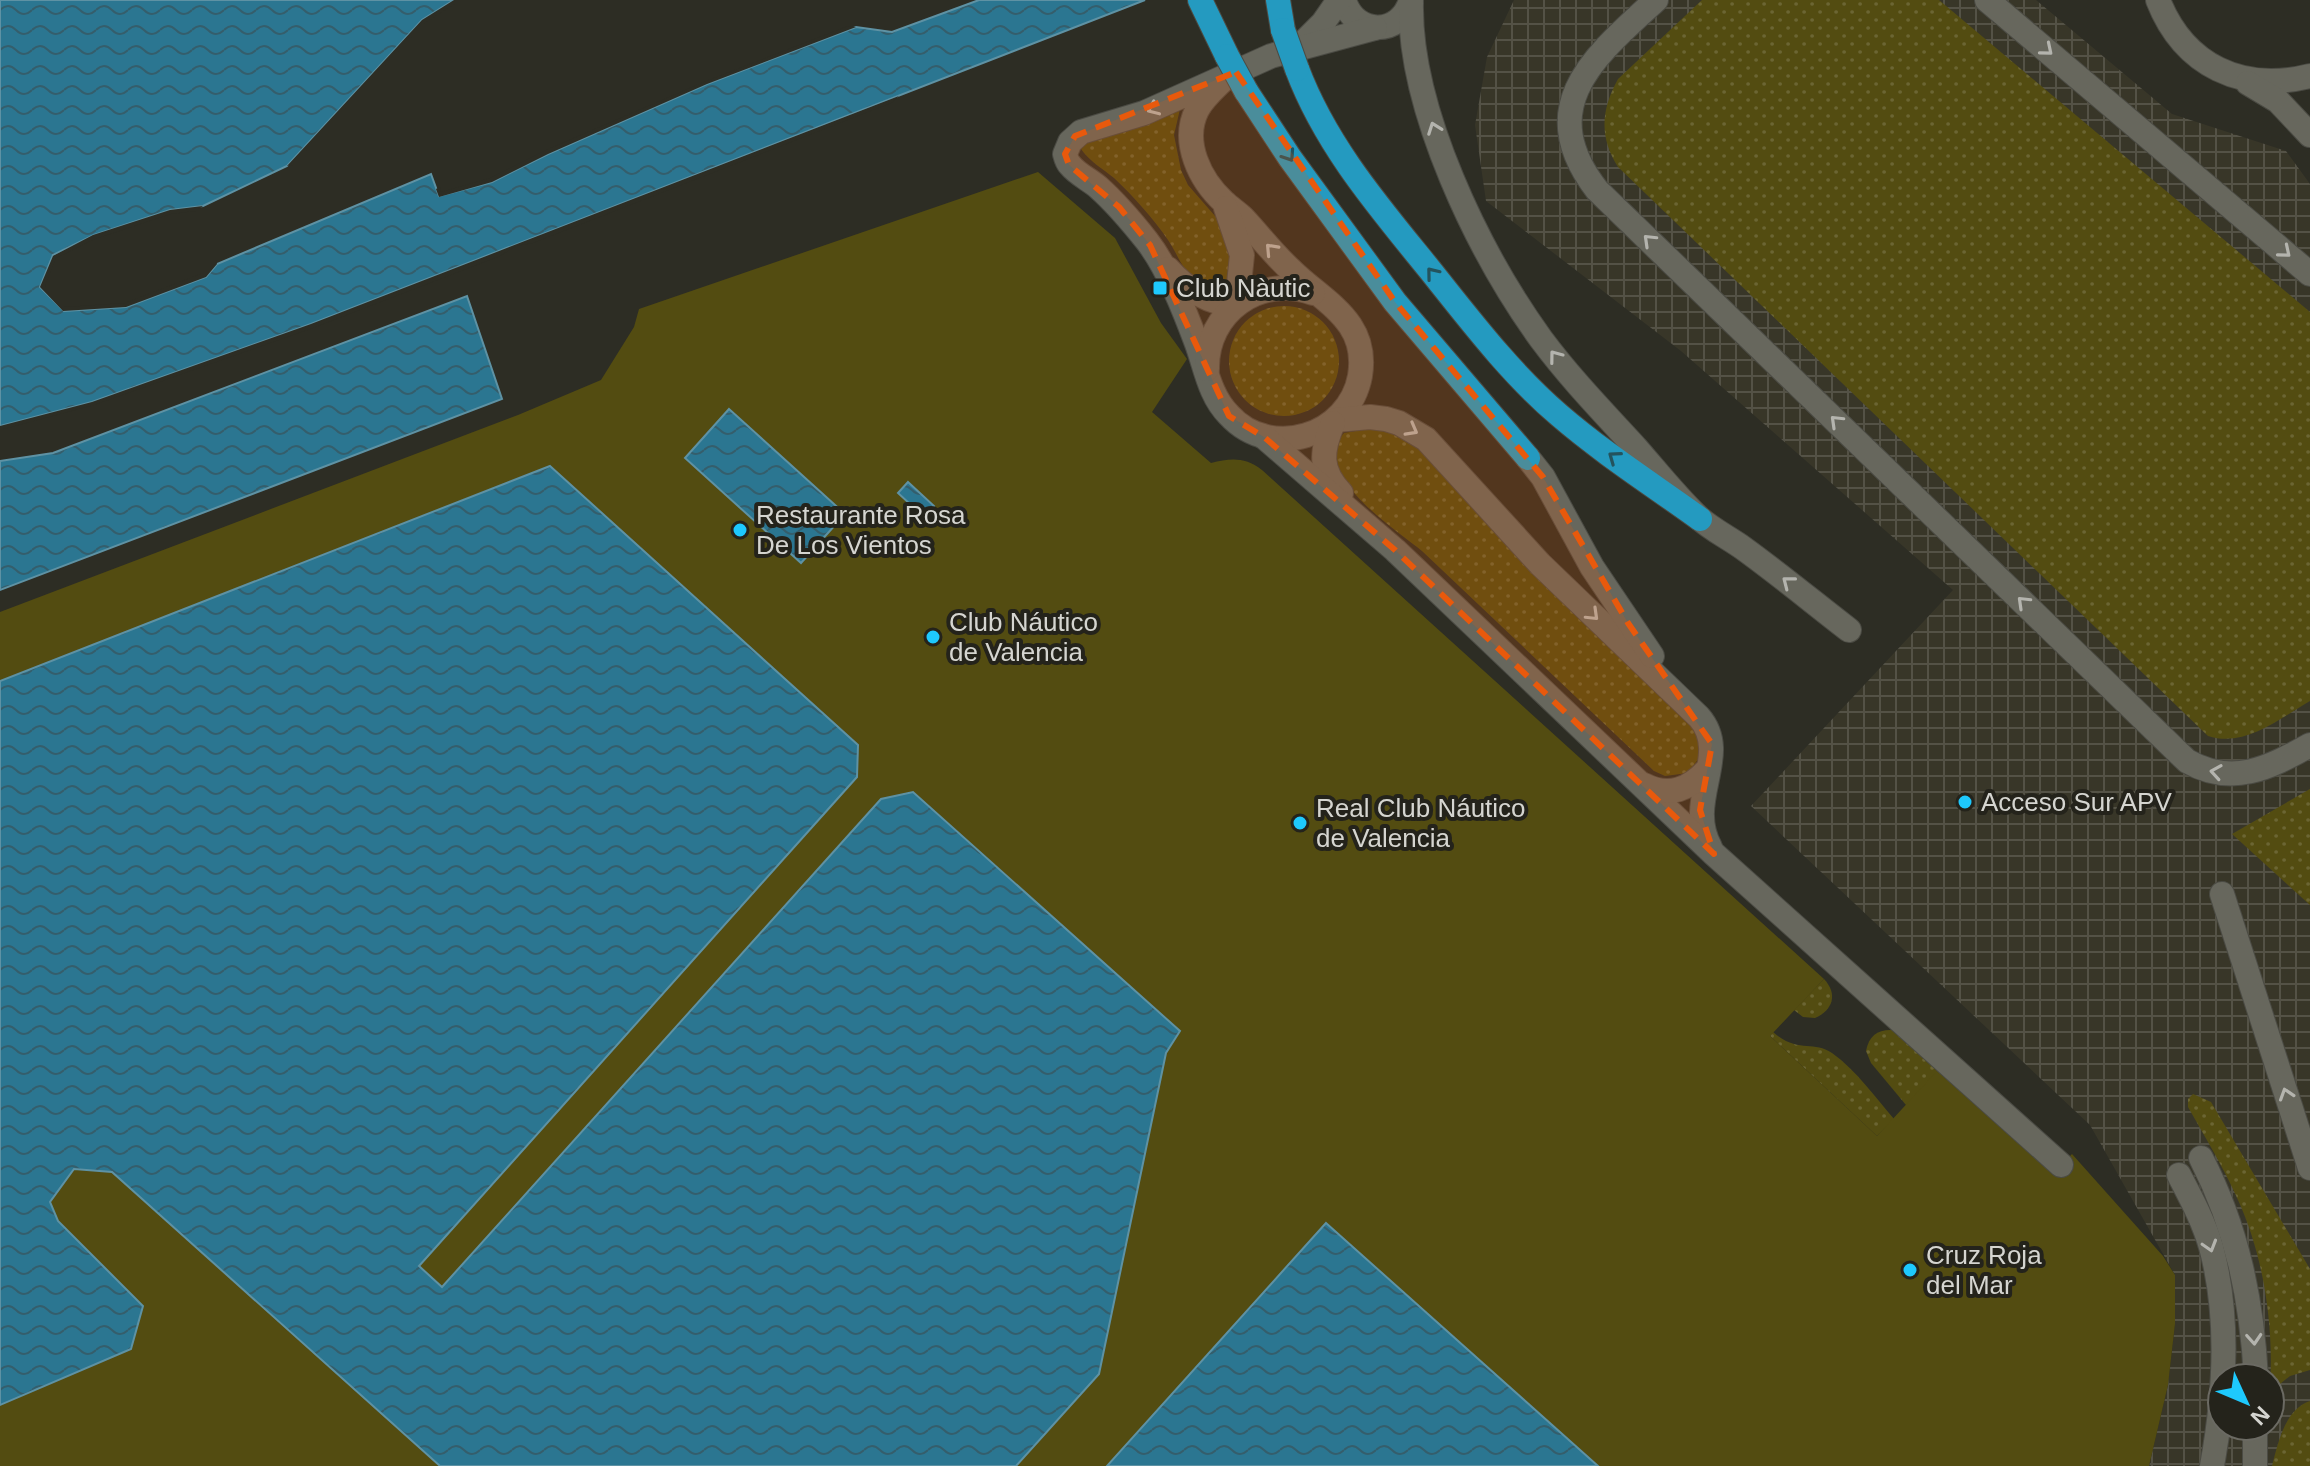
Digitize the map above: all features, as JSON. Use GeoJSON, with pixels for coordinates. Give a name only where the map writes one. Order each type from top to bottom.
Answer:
{"type":"FeatureCollection","features":[{"type":"Feature","properties":{"kind":"highway"},"geometry":{"type":"LineString","coordinates":[[1200,0],[1226,67],[1246,91],[1290,158],[1395,302],[1528,458]]}},
{"type":"Feature","properties":{"kind":"highway"},"geometry":{"type":"LineString","coordinates":[[1278,0],[1309,101],[1341,156],[1467,317],[1528,386],[1586,438],[1700,519]]}},
{"type":"Feature","properties":{"kind":"street"},"geometry":{"type":"LineString","coordinates":[[1293,49],[1323,23],[1342,0],[1356,21],[1375,28]]}},
{"type":"Feature","properties":{"kind":"street"},"geometry":{"type":"LineString","coordinates":[[1656,0],[1600,52],[1576,89],[1570,133],[1575,154],[1597,190],[2187,761],[2203,770],[2240,774],[2262,769],[2310,745]]}},
{"type":"Feature","properties":{"kind":"street"},"geometry":{"type":"LineString","coordinates":[[1987,0],[2310,274]]}},
{"type":"Feature","properties":{"kind":"street"},"geometry":{"type":"LineString","coordinates":[[2158,0],[2178,38],[2196,55],[2216,69],[2239,78],[2278,101],[2310,135]]}},
{"type":"Feature","properties":{"kind":"street"},"geometry":{"type":"LineString","coordinates":[[1236,304],[1214,301],[1189,288],[1157,256],[1119,207],[1069,165],[1065,154],[1067,148],[1081,132],[1144,113],[1226,67],[1393,25],[1407,12],[1411,1]]}},
{"type":"Feature","properties":{"kind":"street"},"geometry":{"type":"LineString","coordinates":[[1411,1],[1413,51],[1429,113],[1457,189],[1491,259],[1540,336],[1566,370],[1700,519],[1849,630]]}},
{"type":"Feature","properties":{"kind":"street"},"geometry":{"type":"LineString","coordinates":[[1226,67],[1196,111],[1191,138],[1201,173],[1223,202],[1240,215],[1291,271],[1348,320],[1356,337],[1360,376],[1354,394],[1328,433],[1324,461],[1330,481],[1395,550]]}},
{"type":"Feature","properties":{"kind":"street"},"geometry":{"type":"LineString","coordinates":[[2239,78],[2265,82],[2310,76]]}},
{"type":"Feature","properties":{"kind":"street"},"geometry":{"type":"LineString","coordinates":[[1223,202],[1242,255],[1236,304]]}},
{"type":"Feature","properties":{"kind":"street"},"geometry":{"type":"LineString","coordinates":[[1157,256],[1197,343],[1215,396],[1229,416],[1248,431],[1264,437],[1303,438],[1335,421],[1353,417],[1386,419],[1426,439],[1540,564],[1686,702]]}},
{"type":"Feature","properties":{"kind":"street"},"geometry":{"type":"LineString","coordinates":[[1208,375],[1210,342],[1218,324],[1236,304],[1268,289],[1285,286],[1319,295]]}},
{"type":"Feature","properties":{"kind":"street"},"geometry":{"type":"LineString","coordinates":[[1264,437],[1395,550],[1714,854],[2061,1165]]}},
{"type":"Feature","properties":{"kind":"street"},"geometry":{"type":"LineString","coordinates":[[1528,458],[1543,477],[1592,567],[1628,623],[1706,726],[1712,744],[1700,810],[1704,837],[1714,854]]}},
{"type":"Feature","properties":{"kind":"street"},"geometry":{"type":"LineString","coordinates":[[1639,783],[1653,790],[1675,791],[1697,781],[1708,769]]}},
{"type":"Feature","properties":{"kind":"street"},"geometry":{"type":"LineString","coordinates":[[2222,894],[2310,1168]]}},
{"type":"Feature","properties":{"kind":"street"},"geometry":{"type":"LineString","coordinates":[[2201,1158],[2224,1207],[2242,1264],[2252,1318],[2255,1362]]}},
{"type":"Feature","properties":{"kind":"street"},"geometry":{"type":"LineString","coordinates":[[2179,1175],[2210,1244],[2219,1280],[2223,1355],[2218,1431],[2212,1466]]}},
{"type":"Feature","properties":{"kind":"street"},"geometry":{"type":"LineString","coordinates":[[2255,1442],[2255,1466]]}},
{"type":"Feature","properties":{"kind":"highlighted area"},"geometry":{"type":"Polygon","coordinates":[[[1236,72],[1395,302],[1543,477],[1628,623],[1712,744],[1700,810],[1714,854],[1395,550],[1264,437],[1229,416],[1150,245],[1119,207],[1069,165],[1065,154],[1075,136],[1236,72]]]}},
{"type":"Feature","properties":{"kind":"shaded area"},"geometry":{"type":"Polygon","coordinates":[[[1514,0],[2036,0],[2172,114],[2286,151],[2310,184],[2310,1466],[2149,1466],[2168,1385],[2175,1324],[2175,1275],[2090,1125],[1751,806],[1953,590],[1681,351],[1486,201],[1475,125],[1487,57],[1514,0]]]}},
{"type":"Feature","properties":{"kind":"shaded area"},"geometry":{"type":"Polygon","coordinates":[[[1702,0],[1939,0],[2310,312],[2310,701],[2248,735],[2222,739],[2208,736],[1618,167],[1608,145],[1604,123],[1612,90],[1618,79],[1702,0]]]}},
{"type":"Feature","properties":{"kind":"shaded area"},"geometry":{"type":"Polygon","coordinates":[[[1180,109],[1174,135],[1181,170],[1188,185],[1222,224],[1234,251],[1230,282],[1226,288],[1207,287],[1192,277],[1143,208],[1081,149],[1082,144],[1180,109]]]}},
{"type":"Feature","properties":{"kind":"shaded area","name":"Real Club Náutico de Valencia"},"geometry":{"type":"Polygon","coordinates":[[[1038,172],[1115,238],[1161,323],[1187,359],[1152,412],[1211,463],[1238,460],[1262,470],[1824,979],[1770,1036],[1877,1136],[1939,1069],[2054,1172],[2072,1154],[2163,1256],[2175,1275],[2175,1324],[2168,1385],[2149,1466],[1598,1466],[1326,1223],[1107,1466],[1016,1466],[1099,1374],[1166,1053],[1180,1031],[881,799],[442,1288],[418,1266],[856,777],[857,745],[549,466],[0,681],[0,612],[518,415],[601,380],[634,327],[639,309],[1038,172]]]}},
{"type":"Feature","properties":{"kind":"shaded area"},"geometry":{"type":"Polygon","coordinates":[[[1284,306],[1305,310],[1323,322],[1335,340],[1339,361],[1335,382],[1323,400],[1305,412],[1284,416],[1263,412],[1245,400],[1233,382],[1229,361],[1233,340],[1245,322],[1263,310],[1284,306]]]}},
{"type":"Feature","properties":{"kind":"shaded area"},"geometry":{"type":"Polygon","coordinates":[[[1368,429],[1399,432],[1420,443],[1700,734],[1699,758],[1688,773],[1665,776],[1654,771],[1422,551],[1359,499],[1337,466],[1336,449],[1344,433],[1368,429]]]}},
{"type":"Feature","properties":{"kind":"shaded area"},"geometry":{"type":"Polygon","coordinates":[[[2310,789],[2310,905],[2232,834],[2310,789]]]}},
{"type":"Feature","properties":{"kind":"shaded area"},"geometry":{"type":"Polygon","coordinates":[[[1824,979],[1831,990],[1832,1001],[1821,1015],[1803,1017],[1794,1010],[1824,979]]]}},
{"type":"Feature","properties":{"kind":"shaded area"},"geometry":{"type":"Polygon","coordinates":[[[1894,1030],[2054,1173],[1906,1105],[1871,1063],[1866,1051],[1875,1034],[1894,1030]]]}},
{"type":"Feature","properties":{"kind":"shaded area"},"geometry":{"type":"Polygon","coordinates":[[[1773,1032],[1790,1043],[1818,1047],[1832,1053],[1857,1076],[1894,1119],[1877,1136],[1770,1036],[1773,1032]]]}},
{"type":"Feature","properties":{"kind":"shaded area"},"geometry":{"type":"Polygon","coordinates":[[[2193,1094],[2211,1102],[2310,1269],[2310,1370],[2286,1379],[2286,1362],[2271,1362],[2265,1292],[2255,1245],[2233,1188],[2188,1107],[2188,1099],[2193,1094]]]}},
{"type":"Feature","properties":{"kind":"shaded area"},"geometry":{"type":"Polygon","coordinates":[[[74,1169],[112,1171],[440,1466],[0,1466],[0,1405],[131,1349],[143,1306],[58,1221],[50,1201],[74,1169]]]}},
{"type":"Feature","properties":{"kind":"shaded area"},"geometry":{"type":"Polygon","coordinates":[[[2310,1401],[2310,1466],[2272,1466],[2279,1442],[2286,1442],[2286,1425],[2301,1405],[2310,1401]]]}},
{"type":"Feature","properties":{"kind":"water"},"geometry":{"type":"Polygon","coordinates":[[[0,0],[454,0],[422,20],[287,166],[203,206],[170,210],[94,235],[53,255],[40,287],[64,311],[126,307],[206,277],[217,264],[431,174],[439,196],[492,182],[707,84],[856,27],[892,32],[979,0],[1145,0],[311,324],[92,402],[0,426],[0,0]]]}},
{"type":"Feature","properties":{"kind":"water"},"geometry":{"type":"Polygon","coordinates":[[[467,296],[502,399],[0,590],[0,461],[53,453],[467,296]]]}},
{"type":"Feature","properties":{"kind":"water"},"geometry":{"type":"Polygon","coordinates":[[[729,409],[845,514],[801,563],[685,458],[729,409]]]}},
{"type":"Feature","properties":{"kind":"water"},"geometry":{"type":"Polygon","coordinates":[[[550,466],[858,745],[857,777],[419,1266],[442,1287],[881,799],[913,792],[1180,1031],[1166,1053],[1099,1374],[1016,1466],[440,1466],[112,1172],[74,1169],[50,1202],[58,1221],[143,1306],[131,1349],[0,1405],[0,681],[550,466]]]}},
{"type":"Feature","properties":{"kind":"water"},"geometry":{"type":"Polygon","coordinates":[[[908,482],[934,506],[924,517],[898,493],[908,482]]]}},
{"type":"Feature","properties":{"kind":"water"},"geometry":{"type":"Polygon","coordinates":[[[1326,1223],[1598,1466],[1107,1466],[1326,1223]]]}},
{"type":"Feature","properties":{"kind":"pier"},"geometry":{"type":"Polygon","coordinates":[[[458,0],[425,23],[293,165],[287,166],[422,20],[458,0]]]}},
{"type":"Feature","properties":{"kind":"pier"},"geometry":{"type":"Polygon","coordinates":[[[848,26],[856,27],[707,84],[492,182],[439,197],[436,189],[440,187],[441,192],[490,178],[546,150],[706,81],[848,26]]]}},
{"type":"Feature","properties":{"kind":"pier"},"geometry":{"type":"Polygon","coordinates":[[[899,96],[891,103],[533,243],[516,246],[500,256],[313,328],[94,405],[0,430],[0,426],[92,402],[311,324],[899,96]]]}},
{"type":"Feature","properties":{"kind":"pier"},"geometry":{"type":"Polygon","coordinates":[[[203,206],[196,211],[171,214],[95,239],[56,258],[45,286],[65,307],[125,303],[203,273],[216,260],[217,264],[206,277],[126,307],[63,311],[40,287],[53,256],[93,235],[170,210],[203,206]]]}},
{"type":"Feature","properties":{"kind":"place","name":"Club Nàutic"},"geometry":{"type":"Point","coordinates":[1160,288]}},
{"type":"Feature","properties":{"kind":"place","name":"Restaurante Rosa De Los Vientos"},"geometry":{"type":"Point","coordinates":[740,530]}},
{"type":"Feature","properties":{"kind":"place","name":"Club Náutico de Valencia"},"geometry":{"type":"Point","coordinates":[933,637]}},
{"type":"Feature","properties":{"kind":"place","name":"Acceso Sur APV"},"geometry":{"type":"Point","coordinates":[1965,802]}},
{"type":"Feature","properties":{"kind":"place","name":"Real Club Náutico de Valencia"},"geometry":{"type":"Point","coordinates":[1300,823]}},
{"type":"Feature","properties":{"kind":"place","name":"Cruz Roja del Mar"},"geometry":{"type":"Point","coordinates":[1910,1270]}}]}
